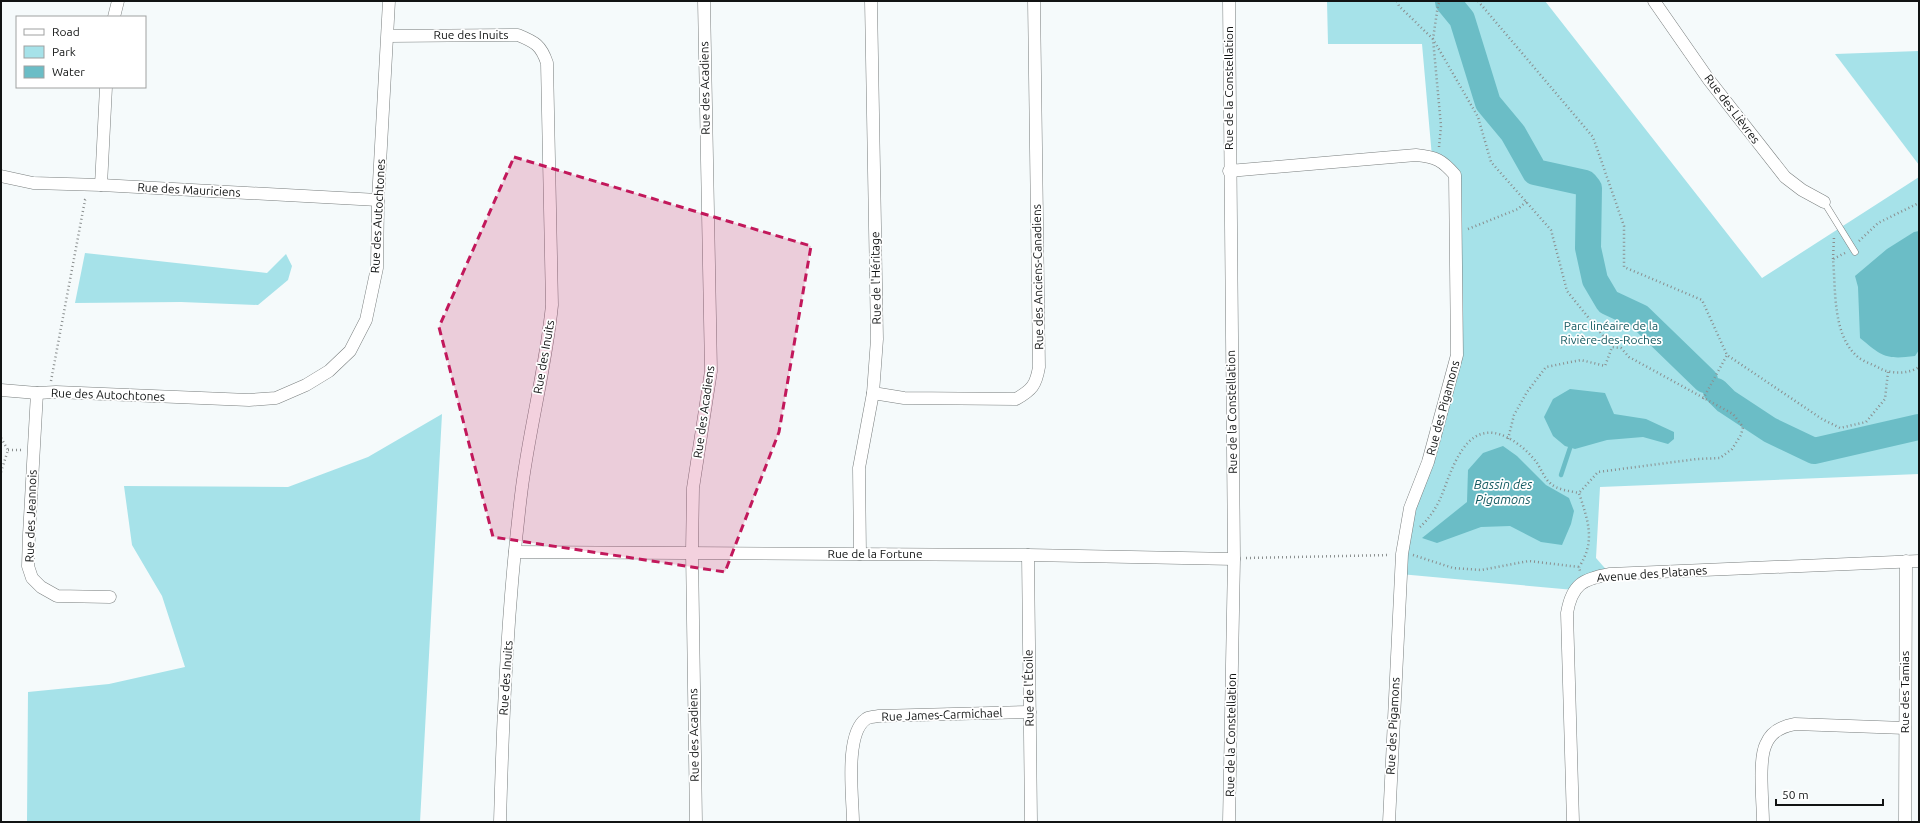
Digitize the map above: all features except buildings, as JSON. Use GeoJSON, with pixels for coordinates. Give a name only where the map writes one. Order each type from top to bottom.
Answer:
{"type":"FeatureCollection","features":[{"type":"Feature","properties":{"kind":"street"},"geometry":{"type":"LineString","coordinates":[[114,16],[118,1]]}},
{"type":"Feature","properties":{"kind":"street","name":"Rue des Autochtones"},"geometry":{"type":"LineString","coordinates":[[1,390],[37,393],[56,392],[249,400],[276,398],[306,385],[329,371],[350,351],[366,320],[377,268],[378,200],[389,1]]}},
{"type":"Feature","properties":{"kind":"street","name":"Rue des Acadiens"},"geometry":{"type":"LineString","coordinates":[[696,822],[692,552],[693,488],[711,371],[704,1]]}},
{"type":"Feature","properties":{"kind":"street","name":"Rue de l'Héritage"},"geometry":{"type":"LineString","coordinates":[[860,554],[859,468],[873,393],[877,339],[871,1]]}},
{"type":"Feature","properties":{"kind":"street","name":"Rue des Anciens-Canadiens"},"geometry":{"type":"LineString","coordinates":[[873,393],[904,398],[1016,399],[1029,392],[1037,381],[1039,367],[1034,1]]}},
{"type":"Feature","properties":{"kind":"street","name":"Rue de la Constellation"},"geometry":{"type":"LineString","coordinates":[[1229,1],[1229,171],[1234,559],[1229,822]]}},
{"type":"Feature","properties":{"kind":"street","name":"Rue des Lièvres"},"geometry":{"type":"LineString","coordinates":[[1654,1],[1709,80],[1784,177],[1802,190],[1824,202]]}},
{"type":"Feature","properties":{"kind":"street","name":"Rue des Inuits"},"geometry":{"type":"LineString","coordinates":[[388,36],[518,35],[531,40],[543,50],[547,63],[552,305],[549,332],[522,487],[515,552],[503,705],[500,822]]}},
{"type":"Feature","properties":{"kind":"street"},"geometry":{"type":"LineString","coordinates":[[101,185],[106,88]]}},
{"type":"Feature","properties":{"kind":"street","name":"Rue des Pigamons"},"geometry":{"type":"LineString","coordinates":[[1229,171],[1416,155],[1432,157],[1446,165],[1455,175],[1457,355],[1428,462],[1410,508],[1405,533],[1402,554],[1389,822]]}},
{"type":"Feature","properties":{"kind":"street","name":"Rue des Mauriciens"},"geometry":{"type":"LineString","coordinates":[[1,176],[33,183],[101,185],[378,200]]}},
{"type":"Feature","properties":{"kind":"street","name":"Rue des Jeannois"},"geometry":{"type":"LineString","coordinates":[[37,393],[28,566],[32,578],[41,588],[56,596],[110,597]]}},
{"type":"Feature","properties":{"kind":"street","name":"Rue de la Fortune"},"geometry":{"type":"LineString","coordinates":[[515,552],[1028,555],[1234,559]]}},
{"type":"Feature","properties":{"kind":"street","name":"Rue de l'Étoile"},"geometry":{"type":"LineString","coordinates":[[1028,555],[1031,822]]}},
{"type":"Feature","properties":{"kind":"street","name":"Rue des Tamias"},"geometry":{"type":"LineString","coordinates":[[1905,822],[1906,561]]}},
{"type":"Feature","properties":{"kind":"street","name":"Avenue des Platanes"},"geometry":{"type":"LineString","coordinates":[[1573,822],[1567,613],[1569,598],[1583,581],[1610,574],[1919,561]]}},
{"type":"Feature","properties":{"kind":"street","name":"Rue James-Carmichael"},"geometry":{"type":"LineString","coordinates":[[853,822],[853,745],[858,729],[866,719],[878,716],[1030,712]]}},
{"type":"Feature","properties":{"kind":"street"},"geometry":{"type":"LineString","coordinates":[[1763,822],[1762,758],[1766,744],[1774,733],[1783,726],[1795,724],[1905,728]]}},
{"type":"Feature","properties":{"kind":"lane"},"geometry":{"type":"LineString","coordinates":[[1824,202],[1854,250]]}},
{"type":"Feature","properties":{"kind":"path"},"geometry":{"type":"LineString","coordinates":[[1397,1],[1399,6],[1433,39],[1478,117],[1491,162],[1551,230],[1567,291],[1612,347],[1621,348],[1629,357],[1703,399],[1733,414],[1743,427],[1741,435],[1732,449],[1720,458],[1697,459],[1598,472],[1579,493]]}},
{"type":"Feature","properties":{"kind":"path"},"geometry":{"type":"LineString","coordinates":[[1437,160],[1441,126],[1433,39],[1438,5],[1440,1]]}},
{"type":"Feature","properties":{"kind":"path"},"geometry":{"type":"LineString","coordinates":[[1478,1],[1593,137],[1624,226],[1624,268],[1702,300],[1727,355],[1822,419],[1840,428],[1866,422],[1885,399],[1888,372]]}},
{"type":"Feature","properties":{"kind":"path"},"geometry":{"type":"LineString","coordinates":[[37,393],[51,382],[85,200],[101,185]]}},
{"type":"Feature","properties":{"kind":"path"},"geometry":{"type":"LineString","coordinates":[[1456,233],[1518,209],[1527,201]]}},
{"type":"Feature","properties":{"kind":"path"},"geometry":{"type":"LineString","coordinates":[[1919,203],[1878,223],[1854,250],[1833,259],[1838,317],[1843,338],[1859,358],[1888,372],[1912,372],[1919,367]]}},
{"type":"Feature","properties":{"kind":"path"},"geometry":{"type":"LineString","coordinates":[[1508,439],[1514,414],[1527,392],[1546,367],[1581,360],[1605,366],[1612,347]]}},
{"type":"Feature","properties":{"kind":"path"},"geometry":{"type":"LineString","coordinates":[[1703,399],[1727,355]]}},
{"type":"Feature","properties":{"kind":"path"},"geometry":{"type":"LineString","coordinates":[[1405,533],[1416,531],[1424,523],[1441,498],[1456,460],[1465,446],[1481,433],[1494,432],[1508,439],[1522,448],[1535,461],[1550,484],[1565,490],[1579,493]]}},
{"type":"Feature","properties":{"kind":"path"},"geometry":{"type":"LineString","coordinates":[[1,438],[8,450],[1,472]]}},
{"type":"Feature","properties":{"kind":"path"},"geometry":{"type":"LineString","coordinates":[[1579,493],[1589,526],[1587,555],[1580,567],[1583,581]]}},
{"type":"Feature","properties":{"kind":"path"},"geometry":{"type":"LineString","coordinates":[[1234,559],[1402,554],[1419,556],[1453,568],[1481,570],[1529,561],[1580,567]]}},
{"type":"Feature","properties":{"kind":"highlighted area"},"geometry":{"type":"Polygon","coordinates":[[[514,157],[811,246],[779,432],[725,572],[493,537],[439,327],[514,157]]]}},
{"type":"Feature","properties":{"kind":"green space","name":"Parc linéaire de la Rivière-des-Roches"},"geometry":{"type":"Polygon","coordinates":[[[1327,1],[1545,1],[1762,278],[1919,177],[1919,474],[1600,487],[1596,558],[1610,574],[1574,590],[1400,574],[1402,554],[1457,355],[1455,175],[1432,157],[1422,44],[1328,44],[1327,1]]]}},
{"type":"Feature","properties":{"kind":"green space"},"geometry":{"type":"Polygon","coordinates":[[[1919,51],[1919,165],[1835,54],[1919,51]]]}},
{"type":"Feature","properties":{"kind":"green space"},"geometry":{"type":"Polygon","coordinates":[[[85,253],[267,273],[286,254],[292,266],[288,280],[258,305],[181,302],[75,303],[85,253]]]}},
{"type":"Feature","properties":{"kind":"green space"},"geometry":{"type":"Polygon","coordinates":[[[442,414],[420,822],[27,822],[28,692],[109,684],[185,667],[162,596],[132,545],[124,486],[288,487],[368,457],[442,414]]]}},
{"type":"Feature","properties":{"kind":"water"},"geometry":{"type":"Polygon","coordinates":[[[1919,231],[1919,350],[1915,356],[1890,357],[1879,353],[1860,338],[1858,287],[1855,276],[1887,249],[1914,232],[1919,231]]]}},
{"type":"Feature","properties":{"kind":"water"},"geometry":{"type":"Polygon","coordinates":[[[1570,389],[1605,393],[1614,414],[1646,419],[1674,432],[1674,439],[1668,444],[1643,437],[1607,440],[1575,449],[1565,446],[1553,436],[1544,417],[1553,399],[1570,389]]]}},
{"type":"Feature","properties":{"kind":"water","name":"Bassin des Pigamons"},"geometry":{"type":"Polygon","coordinates":[[[1503,446],[1517,456],[1546,485],[1569,498],[1574,511],[1571,524],[1562,545],[1541,542],[1510,526],[1481,527],[1437,543],[1422,538],[1467,502],[1468,470],[1483,453],[1503,446]]]}},
{"type":"Feature","properties":{"kind":"waterway"},"geometry":{"type":"LineString","coordinates":[[1448,2],[1462,19],[1488,103],[1513,133],[1535,172],[1585,183],[1589,188],[1588,248],[1595,280],[1608,302],[1640,317],[1705,380]]}},
{"type":"Feature","properties":{"kind":"waterway"},"geometry":{"type":"LineString","coordinates":[[1716,391],[1726,401],[1770,430],[1814,451],[1919,427]]}},
{"type":"Feature","properties":{"kind":"waterway"},"geometry":{"type":"LineString","coordinates":[[1561,475],[1570,448]]}}]}
